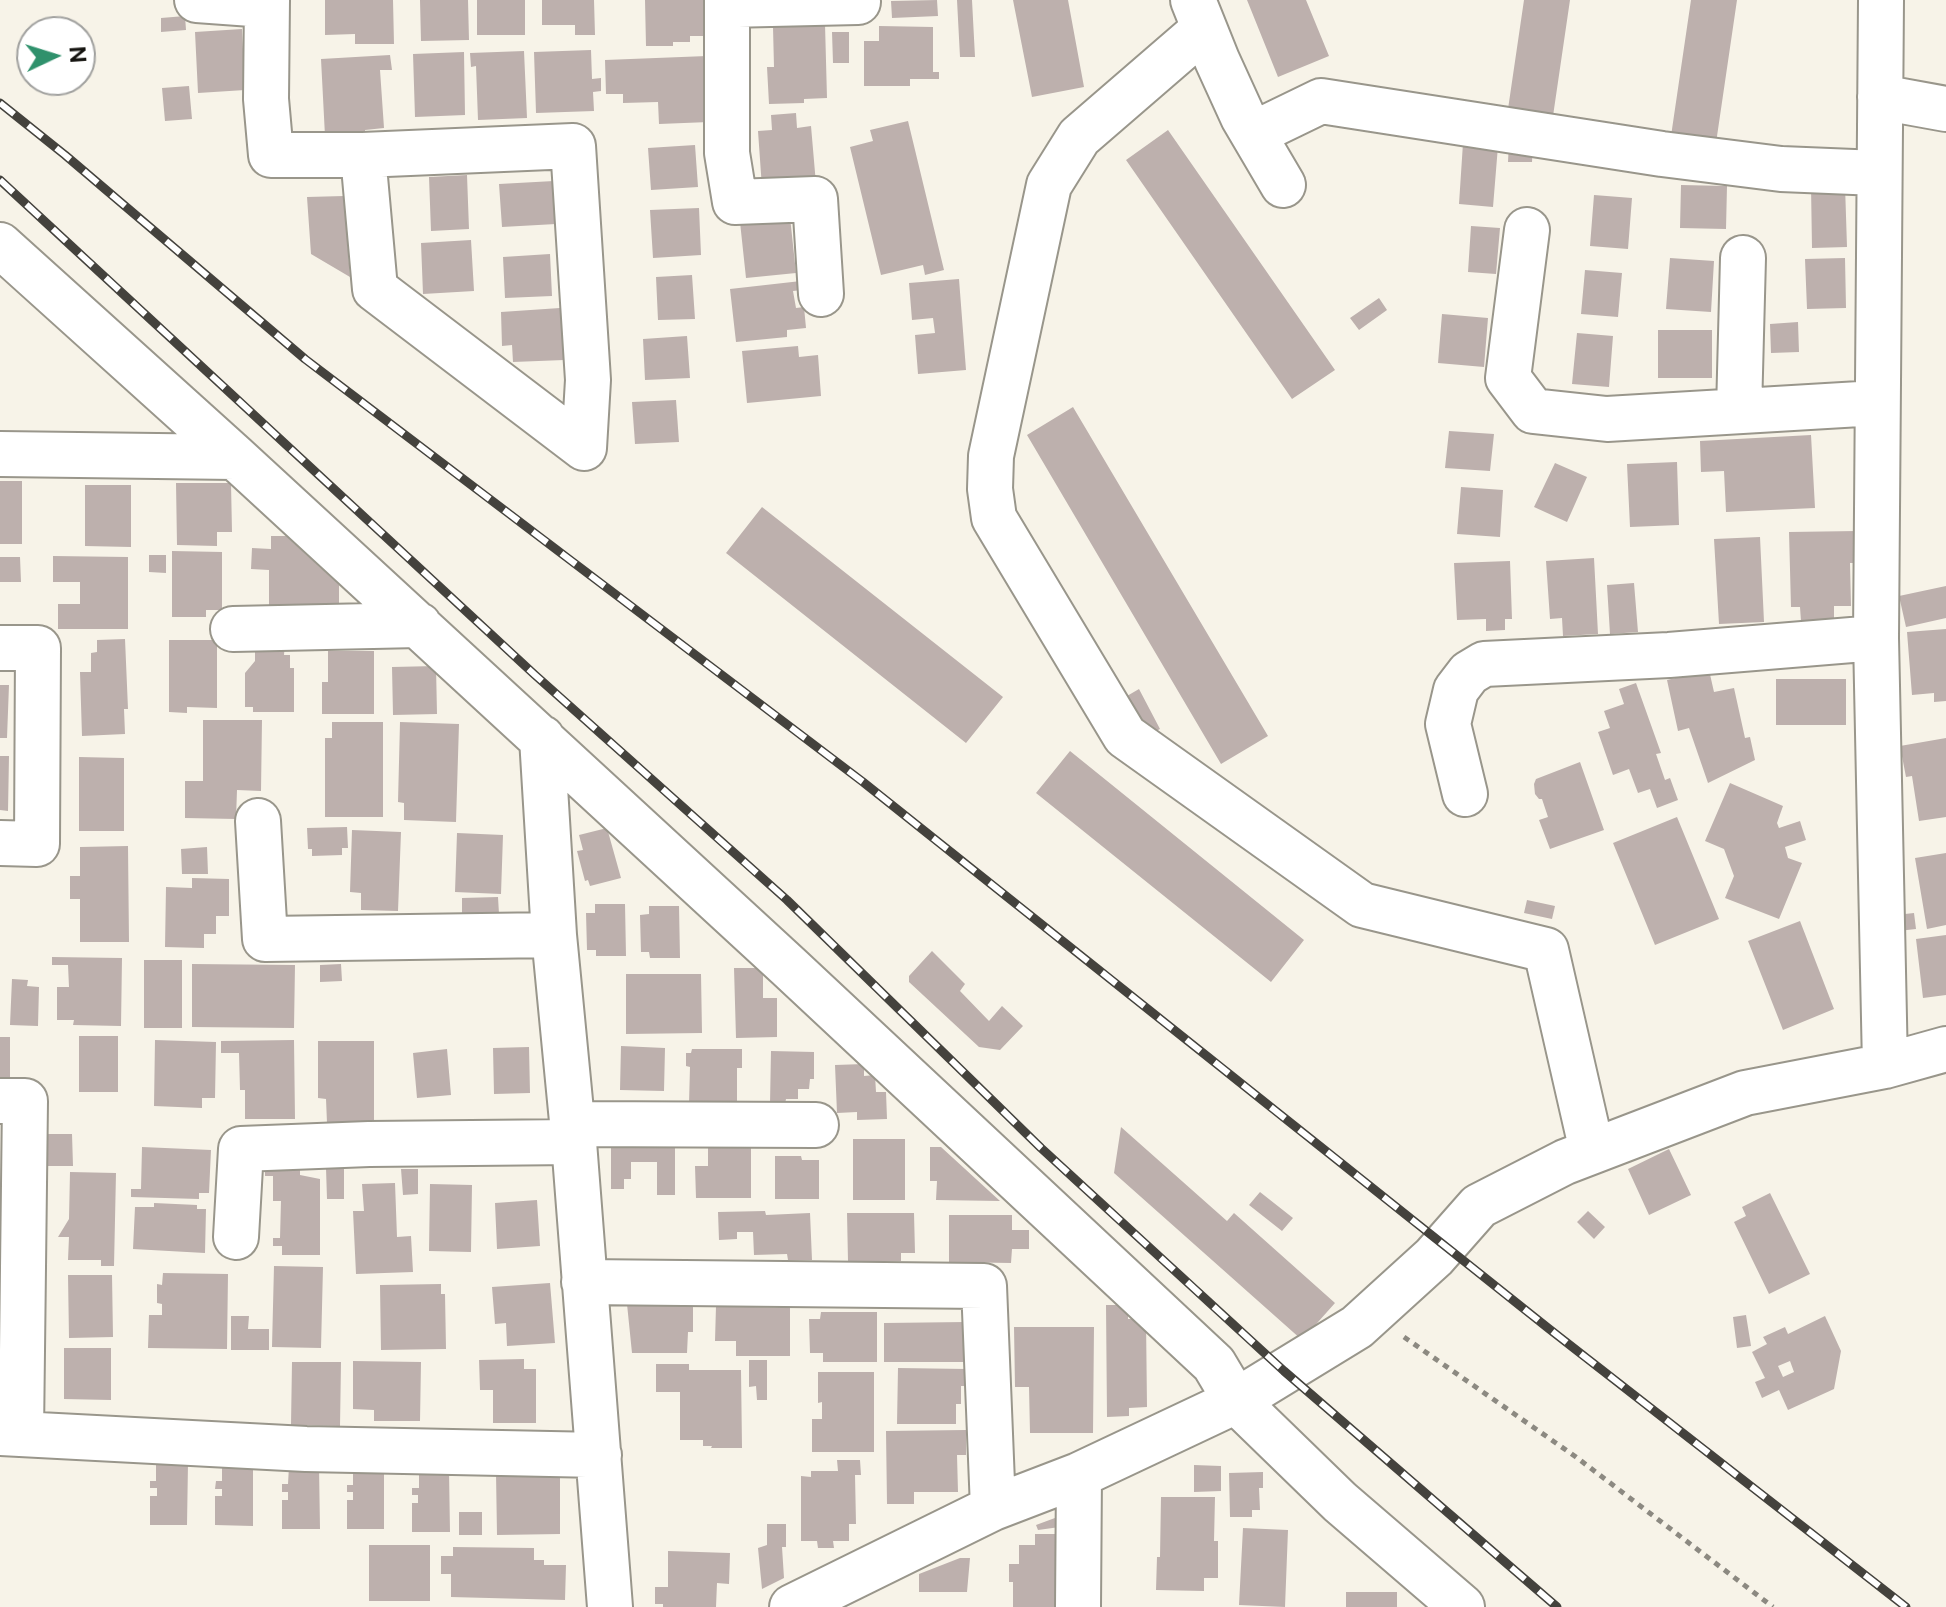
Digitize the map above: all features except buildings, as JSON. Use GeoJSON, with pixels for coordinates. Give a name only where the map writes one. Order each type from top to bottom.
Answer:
{"type":"FeatureCollection","features":[{"type":"Feature","properties":{"kind":"street"},"geometry":{"type":"LineString","coordinates":[[197,0],[267,3],[266,99],[271,155],[363,155],[573,146],[588,380],[584,448],[375,289],[363,155]]}},
{"type":"Feature","properties":{"kind":"street"},"geometry":{"type":"LineString","coordinates":[[1881,0],[1876,638],[1885,1066]]}},
{"type":"Feature","properties":{"kind":"street"},"geometry":{"type":"LineString","coordinates":[[821,294],[815,199],[735,202],[727,153],[727,2],[858,2]]}},
{"type":"Feature","properties":{"kind":"street"},"geometry":{"type":"LineString","coordinates":[[1283,185],[1253,134],[1199,14],[1079,137],[1049,185],[991,456],[990,489],[994,518],[1125,736],[1362,905],[1546,950],[1592,1151]]}},
{"type":"Feature","properties":{"kind":"street"},"geometry":{"type":"LineString","coordinates":[[1880,97],[1946,109]]}},
{"type":"Feature","properties":{"kind":"street"},"geometry":{"type":"LineString","coordinates":[[1253,134],[1321,101],[1677,156],[1781,169],[1878,173]]}},
{"type":"Feature","properties":{"kind":"street"},"geometry":{"type":"LineString","coordinates":[[1527,230],[1508,378],[1533,411],[1607,419],[1877,403]]}},
{"type":"Feature","properties":{"kind":"street"},"geometry":{"type":"LineString","coordinates":[[0,245],[542,738],[1214,1364],[1236,1401],[1340,1502],[1462,1607]]}},
{"type":"Feature","properties":{"kind":"street"},"geometry":{"type":"LineString","coordinates":[[1739,411],[1743,258]]}},
{"type":"Feature","properties":{"kind":"street"},"geometry":{"type":"LineString","coordinates":[[0,454],[235,457]]}},
{"type":"Feature","properties":{"kind":"street"},"geometry":{"type":"LineString","coordinates":[[233,629],[419,625]]}},
{"type":"Feature","properties":{"kind":"street"},"geometry":{"type":"LineString","coordinates":[[1465,794],[1448,724],[1456,690],[1469,673],[1484,664],[1669,655],[1876,638]]}},
{"type":"Feature","properties":{"kind":"street"},"geometry":{"type":"LineString","coordinates":[[0,648],[38,648],[37,844],[0,843]]}},
{"type":"Feature","properties":{"kind":"street"},"geometry":{"type":"LineString","coordinates":[[542,738],[554,935],[573,1133],[610,1607]]}},
{"type":"Feature","properties":{"kind":"street"},"geometry":{"type":"LineString","coordinates":[[258,821],[265,939],[554,935]]}},
{"type":"Feature","properties":{"kind":"street"},"geometry":{"type":"LineString","coordinates":[[792,1607],[993,1508],[1079,1475],[1236,1401],[1357,1327],[1434,1257],[1479,1206],[1592,1151],[1745,1093],[1885,1066],[1945,1060]]}},
{"type":"Feature","properties":{"kind":"street"},"geometry":{"type":"LineString","coordinates":[[0,1101],[25,1101],[11,1433],[306,1449],[599,1455]]}},
{"type":"Feature","properties":{"kind":"street"},"geometry":{"type":"LineString","coordinates":[[236,1237],[241,1149],[816,1125]]}},
{"type":"Feature","properties":{"kind":"street"},"geometry":{"type":"LineString","coordinates":[[584,1282],[984,1286],[993,1508]]}},
{"type":"Feature","properties":{"kind":"street"},"geometry":{"type":"LineString","coordinates":[[1078,1607],[1079,1475]]}},
{"type":"Feature","properties":{"kind":"path"},"geometry":{"type":"LineString","coordinates":[[1370,1313],[1576,1457],[1773,1607]]}},
{"type":"Feature","properties":{"kind":"railway"},"geometry":{"type":"LineString","coordinates":[[0,103],[305,359],[863,782],[1548,1328],[1906,1607]]}},
{"type":"Feature","properties":{"kind":"railway"},"geometry":{"type":"LineString","coordinates":[[0,180],[535,675],[787,900],[1041,1148],[1284,1371],[1557,1607]]}}]}
